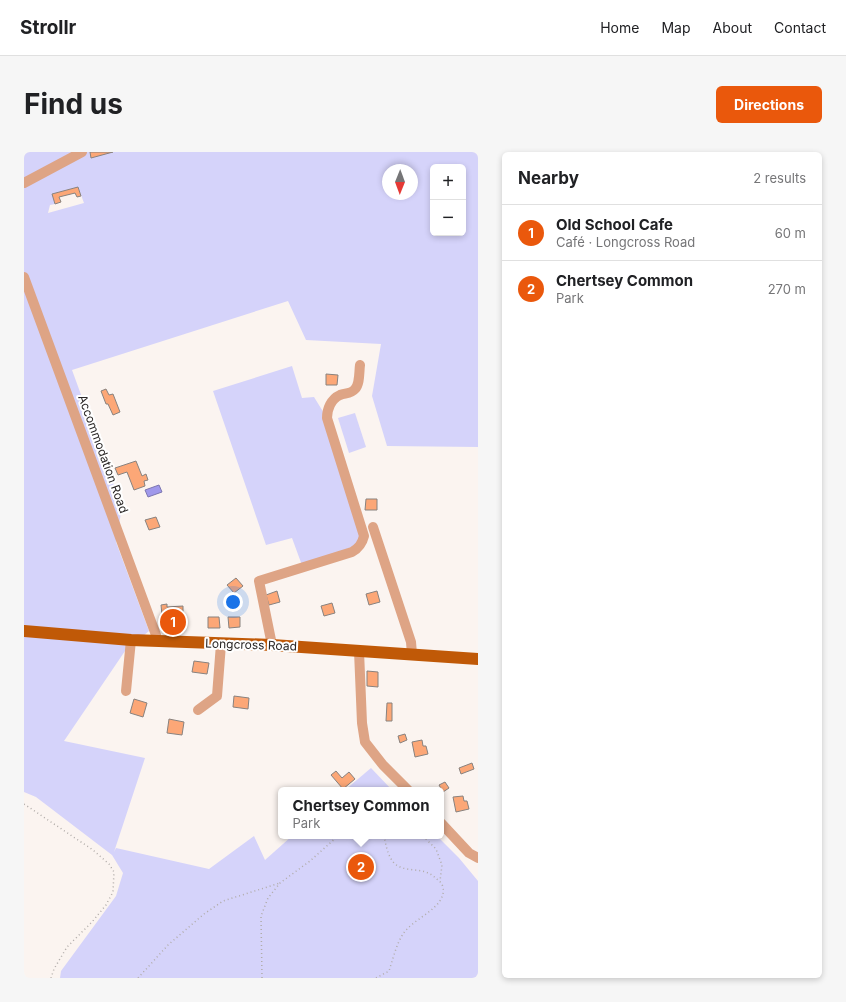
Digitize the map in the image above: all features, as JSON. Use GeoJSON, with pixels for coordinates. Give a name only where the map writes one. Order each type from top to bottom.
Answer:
{"type":"FeatureCollection","features":[{"type":"Feature","properties":{"kind":"main road","name":"Longcross Road"},"geometry":{"type":"LineString","coordinates":[[24,631],[131,640],[272,646],[478,659]]}},
{"type":"Feature","properties":{"kind":"street"},"geometry":{"type":"LineString","coordinates":[[24,183],[82,152]]}},
{"type":"Feature","properties":{"kind":"street","name":"Accommodation Road"},"geometry":{"type":"LineString","coordinates":[[24,277],[154,627],[157,641]]}},
{"type":"Feature","properties":{"kind":"street"},"geometry":{"type":"LineString","coordinates":[[272,646],[259,581],[352,552],[359,548],[363,542],[364,536],[327,418],[327,412],[332,401],[340,395],[351,392],[355,389],[358,384],[360,365]]}},
{"type":"Feature","properties":{"kind":"street"},"geometry":{"type":"LineString","coordinates":[[373,527],[411,642],[412,654]]}},
{"type":"Feature","properties":{"kind":"street"},"geometry":{"type":"LineString","coordinates":[[126,691],[131,640]]}},
{"type":"Feature","properties":{"kind":"street"},"geometry":{"type":"LineString","coordinates":[[198,710],[217,696],[221,644]]}},
{"type":"Feature","properties":{"kind":"street"},"geometry":{"type":"LineString","coordinates":[[359,651],[362,723],[365,742],[383,765],[405,787]]}},
{"type":"Feature","properties":{"kind":"street"},"geometry":{"type":"LineString","coordinates":[[444,826],[469,854],[478,858]]}},
{"type":"Feature","properties":{"kind":"path"},"geometry":{"type":"LineString","coordinates":[[24,804],[93,850],[109,864],[114,872],[113,892],[106,905],[92,922],[67,947],[54,969],[51,978]]}},
{"type":"Feature","properties":{"kind":"path"},"geometry":{"type":"LineString","coordinates":[[262,978],[261,916],[268,898],[280,883],[310,861],[335,839]]}},
{"type":"Feature","properties":{"kind":"path"},"geometry":{"type":"LineString","coordinates":[[376,978],[389,972],[394,954],[403,933],[413,923],[435,908],[443,893],[443,886],[440,881],[430,874],[406,869],[396,865],[390,858],[385,839]]}},
{"type":"Feature","properties":{"kind":"path"},"geometry":{"type":"LineString","coordinates":[[426,839],[436,849],[442,865],[440,881]]}},
{"type":"Feature","properties":{"kind":"path"},"geometry":{"type":"LineString","coordinates":[[138,978],[168,945],[223,900],[280,883]]}},
{"type":"Feature","properties":{"kind":"shaded area"},"geometry":{"type":"Polygon","coordinates":[[[24,152],[478,152],[478,447],[387,446],[372,396],[381,344],[306,340],[288,301],[72,370],[122,507],[116,542],[149,631],[125,651],[64,741],[145,758],[114,852],[116,848],[209,869],[254,836],[265,860],[289,839],[440,839],[459,858],[478,881],[478,978],[60,978],[61,971],[116,896],[123,873],[112,855],[36,797],[24,792],[24,152]],[[78,187],[52,194],[55,204],[50,205],[48,213],[84,203],[78,187]]]}},
{"type":"Feature","properties":{"kind":"shaded area"},"geometry":{"type":"Polygon","coordinates":[[[292,366],[302,398],[314,397],[327,418],[363,542],[303,568],[292,538],[266,545],[213,391],[292,366]]]}},
{"type":"Feature","properties":{"kind":"shaded area"},"geometry":{"type":"Polygon","coordinates":[[[355,413],[366,447],[349,453],[338,418],[355,413]]]}},
{"type":"Feature","properties":{"kind":"shaded area"},"geometry":{"type":"Polygon","coordinates":[[[159,485],[162,492],[148,497],[145,490],[159,485]]]}},
{"type":"Feature","properties":{"kind":"shaded area"},"geometry":{"type":"Polygon","coordinates":[[[371,768],[389,787],[349,787],[371,768]]]}},
{"type":"Feature","properties":{"kind":"building"},"geometry":{"type":"Polygon","coordinates":[[[90,152],[113,152],[91,158],[90,152]]]}},
{"type":"Feature","properties":{"kind":"building"},"geometry":{"type":"Polygon","coordinates":[[[78,187],[81,196],[77,197],[75,193],[59,197],[61,202],[55,204],[52,194],[78,187]]]}},
{"type":"Feature","properties":{"kind":"building"},"geometry":{"type":"Polygon","coordinates":[[[326,374],[338,375],[337,385],[326,385],[326,374]]]}},
{"type":"Feature","properties":{"kind":"building"},"geometry":{"type":"Polygon","coordinates":[[[106,389],[109,395],[113,394],[120,412],[113,415],[108,404],[106,404],[101,391],[106,389]]]}},
{"type":"Feature","properties":{"kind":"building"},"geometry":{"type":"Polygon","coordinates":[[[136,461],[142,476],[146,474],[148,480],[144,481],[145,486],[134,490],[127,472],[118,475],[115,468],[136,461]]]}},
{"type":"Feature","properties":{"kind":"building"},"geometry":{"type":"Polygon","coordinates":[[[366,499],[377,499],[377,510],[365,510],[366,499]]]}},
{"type":"Feature","properties":{"kind":"building"},"geometry":{"type":"Polygon","coordinates":[[[156,517],[160,527],[149,530],[145,520],[156,517]]]}},
{"type":"Feature","properties":{"kind":"building"},"geometry":{"type":"Polygon","coordinates":[[[236,578],[243,586],[234,593],[227,585],[236,578]]]}},
{"type":"Feature","properties":{"kind":"building"},"geometry":{"type":"Polygon","coordinates":[[[277,591],[280,602],[269,605],[266,595],[277,591]]]}},
{"type":"Feature","properties":{"kind":"building"},"geometry":{"type":"Polygon","coordinates":[[[377,591],[380,602],[369,605],[366,594],[377,591]]]}},
{"type":"Feature","properties":{"kind":"building"},"geometry":{"type":"Polygon","coordinates":[[[332,603],[335,613],[324,616],[321,606],[332,603]]]}},
{"type":"Feature","properties":{"kind":"building"},"geometry":{"type":"Polygon","coordinates":[[[167,604],[167,607],[183,606],[183,621],[180,622],[180,624],[163,625],[161,605],[167,604]]]}},
{"type":"Feature","properties":{"kind":"building"},"geometry":{"type":"Polygon","coordinates":[[[208,617],[219,617],[220,628],[208,628],[208,617]]]}},
{"type":"Feature","properties":{"kind":"building"},"geometry":{"type":"Polygon","coordinates":[[[228,617],[240,617],[240,627],[229,628],[228,617]]]}},
{"type":"Feature","properties":{"kind":"building"},"geometry":{"type":"Polygon","coordinates":[[[194,661],[209,663],[207,674],[192,672],[194,661]]]}},
{"type":"Feature","properties":{"kind":"building"},"geometry":{"type":"Polygon","coordinates":[[[367,671],[378,672],[378,687],[367,686],[367,671]]]}},
{"type":"Feature","properties":{"kind":"building"},"geometry":{"type":"Polygon","coordinates":[[[234,696],[249,698],[248,709],[233,707],[234,696]]]}},
{"type":"Feature","properties":{"kind":"building"},"geometry":{"type":"Polygon","coordinates":[[[134,699],[147,703],[143,717],[130,713],[134,699]]]}},
{"type":"Feature","properties":{"kind":"building"},"geometry":{"type":"Polygon","coordinates":[[[387,703],[392,703],[392,721],[386,721],[387,703]]]}},
{"type":"Feature","properties":{"kind":"building"},"geometry":{"type":"Polygon","coordinates":[[[169,719],[184,722],[182,735],[167,733],[169,719]]]}},
{"type":"Feature","properties":{"kind":"building"},"geometry":{"type":"Polygon","coordinates":[[[405,734],[407,740],[400,743],[398,736],[405,734]]]}},
{"type":"Feature","properties":{"kind":"building"},"geometry":{"type":"Polygon","coordinates":[[[422,740],[423,746],[426,746],[428,754],[415,757],[412,742],[422,740]]]}},
{"type":"Feature","properties":{"kind":"building"},"geometry":{"type":"Polygon","coordinates":[[[472,763],[474,769],[461,774],[459,768],[472,763]]]}},
{"type":"Feature","properties":{"kind":"building"},"geometry":{"type":"Polygon","coordinates":[[[336,771],[342,778],[349,772],[355,779],[345,787],[341,787],[331,775],[336,771]]]}},
{"type":"Feature","properties":{"kind":"building"},"geometry":{"type":"Polygon","coordinates":[[[445,782],[449,788],[444,791],[444,787],[440,787],[439,785],[445,782]]]}},
{"type":"Feature","properties":{"kind":"building"},"geometry":{"type":"Polygon","coordinates":[[[463,796],[464,801],[467,801],[469,809],[456,812],[453,797],[463,796]]]}},
{"type":"Feature","properties":{"kind":"place","name":"Old School Cafe"},"geometry":{"type":"Point","coordinates":[173,622]}},
{"type":"Feature","properties":{"kind":"place","name":"Chertsey Common"},"geometry":{"type":"Point","coordinates":[361,867]}}]}
